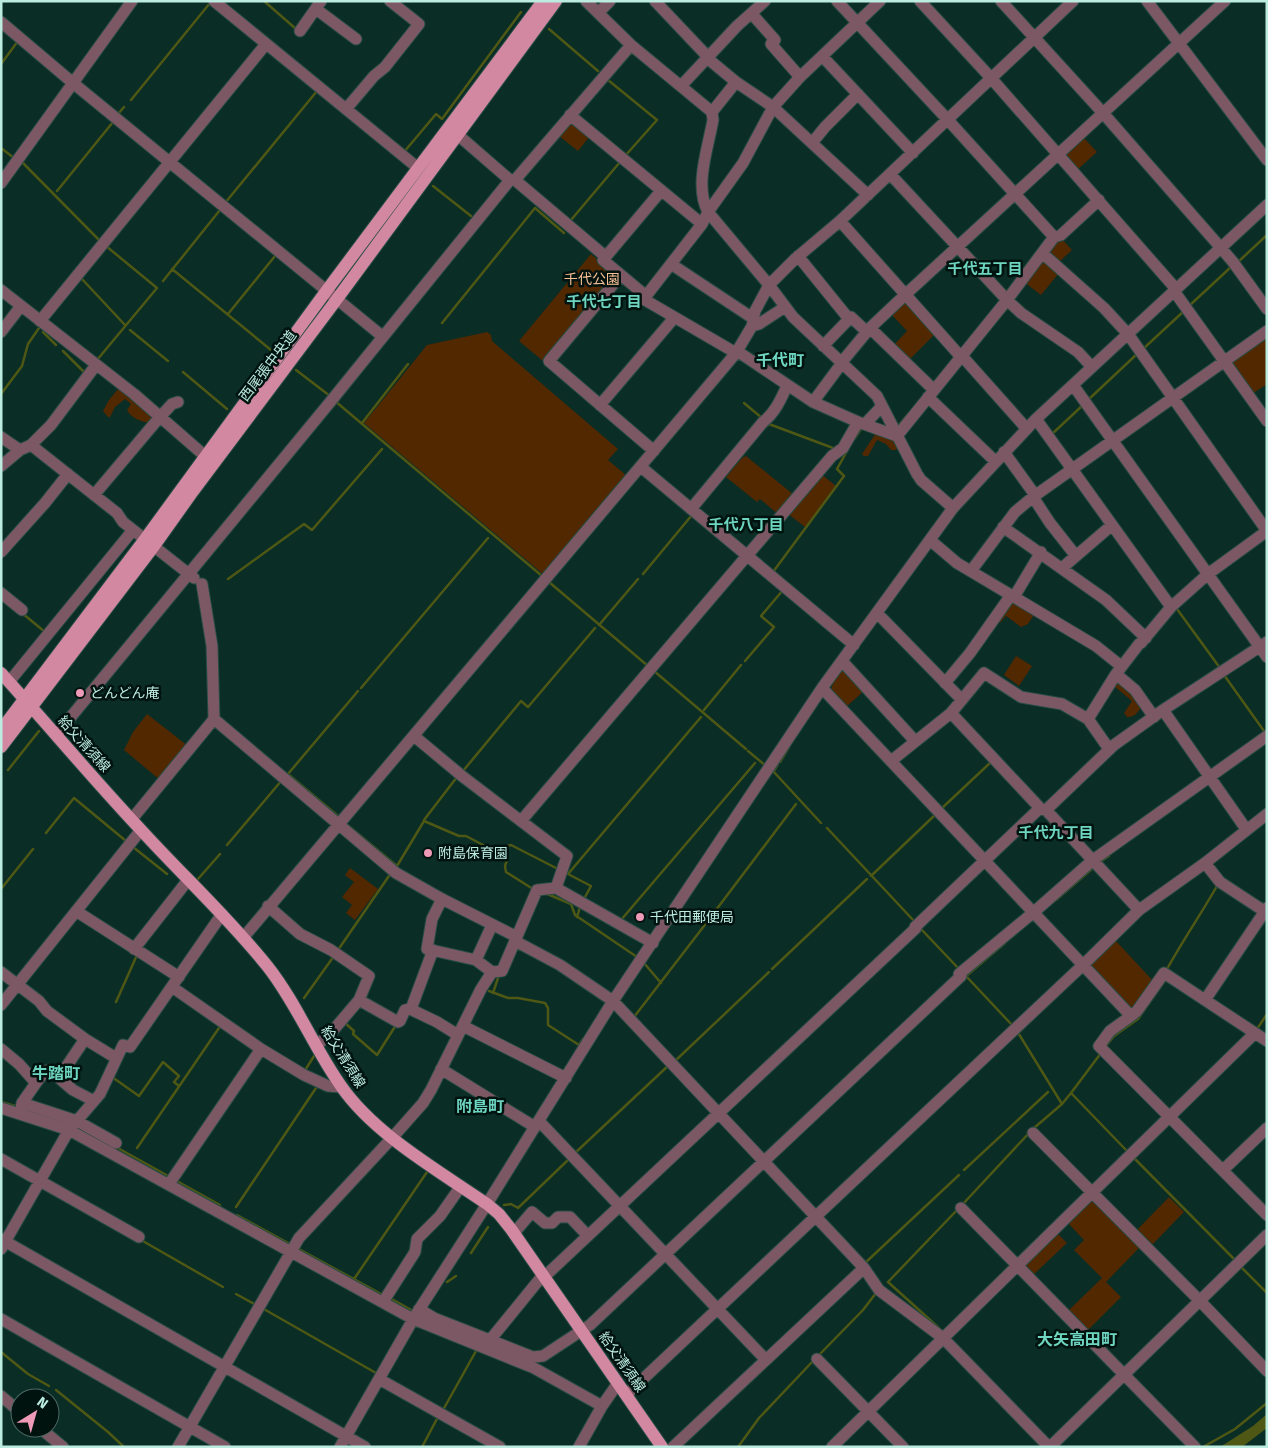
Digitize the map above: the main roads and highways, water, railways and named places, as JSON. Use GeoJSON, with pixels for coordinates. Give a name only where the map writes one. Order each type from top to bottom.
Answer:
{"type":"FeatureCollection","features":[{"type":"Feature","properties":{"kind":"main road","name":"西尾張中央道"},"geometry":{"type":"LineString","coordinates":[[1,730],[28,703],[149,543],[206,456],[542,1]]}},
{"type":"Feature","properties":{"kind":"main road","name":"西尾張中央道"},"geometry":{"type":"LineString","coordinates":[[1,747],[46,672],[82,623],[101,598],[191,494],[556,1]]}},
{"type":"Feature","properties":{"kind":"main road","name":"給父清須線"},"geometry":{"type":"LineString","coordinates":[[5,678],[141,830],[243,938],[293,1002],[341,1087],[371,1120],[392,1138],[499,1214],[662,1447]]}},
{"type":"Feature","properties":{"kind":"waterway"},"geometry":{"type":"LineString","coordinates":[[264,1],[296,29]]}},
{"type":"Feature","properties":{"kind":"waterway"},"geometry":{"type":"LineString","coordinates":[[131,100],[210,3]]}},
{"type":"Feature","properties":{"kind":"waterway"},"geometry":{"type":"LineString","coordinates":[[404,152],[436,114],[442,119],[521,12]]}},
{"type":"Feature","properties":{"kind":"waterway"},"geometry":{"type":"LineString","coordinates":[[549,29],[598,71]]}},
{"type":"Feature","properties":{"kind":"waterway"},"geometry":{"type":"LineString","coordinates":[[1,64],[18,41]]}},
{"type":"Feature","properties":{"kind":"waterway"},"geometry":{"type":"LineString","coordinates":[[608,80],[657,120],[625,156]]}},
{"type":"Feature","properties":{"kind":"waterway"},"geometry":{"type":"LineString","coordinates":[[225,203],[317,91]]}},
{"type":"Feature","properties":{"kind":"waterway"},"geometry":{"type":"LineString","coordinates":[[118,114],[124,107]]}},
{"type":"Feature","properties":{"kind":"waterway"},"geometry":{"type":"LineString","coordinates":[[57,191],[113,122]]}},
{"type":"Feature","properties":{"kind":"waterway"},"geometry":{"type":"LineString","coordinates":[[1,148],[14,158]]}},
{"type":"Feature","properties":{"kind":"waterway"},"geometry":{"type":"LineString","coordinates":[[21,161],[100,241]]}},
{"type":"Feature","properties":{"kind":"waterway"},"geometry":{"type":"LineString","coordinates":[[571,220],[620,162]]}},
{"type":"Feature","properties":{"kind":"waterway"},"geometry":{"type":"LineString","coordinates":[[433,186],[471,216]]}},
{"type":"Feature","properties":{"kind":"waterway"},"geometry":{"type":"LineString","coordinates":[[442,323],[535,208],[564,233]]}},
{"type":"Feature","properties":{"kind":"waterway"},"geometry":{"type":"LineString","coordinates":[[163,281],[220,210]]}},
{"type":"Feature","properties":{"kind":"waterway"},"geometry":{"type":"LineString","coordinates":[[1238,262],[1267,235]]}},
{"type":"Feature","properties":{"kind":"waterway"},"geometry":{"type":"LineString","coordinates":[[97,360],[157,288],[106,246]]}},
{"type":"Feature","properties":{"kind":"waterway"},"geometry":{"type":"LineString","coordinates":[[228,314],[275,256]]}},
{"type":"Feature","properties":{"kind":"waterway"},"geometry":{"type":"LineString","coordinates":[[1189,306],[1231,267],[1229,265]]}},
{"type":"Feature","properties":{"kind":"waterway"},"geometry":{"type":"LineString","coordinates":[[172,269],[271,350]]}},
{"type":"Feature","properties":{"kind":"waterway"},"geometry":{"type":"LineString","coordinates":[[81,278],[125,325]]}},
{"type":"Feature","properties":{"kind":"waterway"},"geometry":{"type":"LineString","coordinates":[[1143,349],[1184,311]]}},
{"type":"Feature","properties":{"kind":"waterway"},"geometry":{"type":"LineString","coordinates":[[1,394],[22,366],[28,344],[39,328]]}},
{"type":"Feature","properties":{"kind":"waterway"},"geometry":{"type":"LineString","coordinates":[[130,330],[168,361]]}},
{"type":"Feature","properties":{"kind":"waterway"},"geometry":{"type":"LineString","coordinates":[[43,332],[56,345]]}},
{"type":"Feature","properties":{"kind":"waterway"},"geometry":{"type":"LineString","coordinates":[[63,351],[85,373]]}},
{"type":"Feature","properties":{"kind":"waterway"},"geometry":{"type":"LineString","coordinates":[[1088,400],[1137,354]]}},
{"type":"Feature","properties":{"kind":"waterway"},"geometry":{"type":"LineString","coordinates":[[362,423],[408,364]]}},
{"type":"Feature","properties":{"kind":"waterway"},"geometry":{"type":"LineString","coordinates":[[296,370],[330,396]]}},
{"type":"Feature","properties":{"kind":"waterway"},"geometry":{"type":"LineString","coordinates":[[183,372],[227,409]]}},
{"type":"Feature","properties":{"kind":"waterway"},"geometry":{"type":"LineString","coordinates":[[335,401],[542,576]]}},
{"type":"Feature","properties":{"kind":"waterway"},"geometry":{"type":"LineString","coordinates":[[744,403],[762,418]]}},
{"type":"Feature","properties":{"kind":"waterway"},"geometry":{"type":"LineString","coordinates":[[1052,434],[1083,405]]}},
{"type":"Feature","properties":{"kind":"waterway"},"geometry":{"type":"LineString","coordinates":[[899,425],[908,414]]}},
{"type":"Feature","properties":{"kind":"waterway"},"geometry":{"type":"LineString","coordinates":[[767,426],[769,424],[833,448]]}},
{"type":"Feature","properties":{"kind":"waterway"},"geometry":{"type":"LineString","coordinates":[[855,438],[861,429]]}},
{"type":"Feature","properties":{"kind":"waterway"},"geometry":{"type":"LineString","coordinates":[[228,579],[304,524],[312,530],[382,449]]}},
{"type":"Feature","properties":{"kind":"waterway"},"geometry":{"type":"LineString","coordinates":[[773,572],[844,476],[837,469],[847,451]]}},
{"type":"Feature","properties":{"kind":"waterway"},"geometry":{"type":"LineString","coordinates":[[643,574],[692,515]]}},
{"type":"Feature","properties":{"kind":"waterway"},"geometry":{"type":"LineString","coordinates":[[361,688],[488,538]]}},
{"type":"Feature","properties":{"kind":"waterway"},"geometry":{"type":"LineString","coordinates":[[599,625],[638,579]]}},
{"type":"Feature","properties":{"kind":"waterway"},"geometry":{"type":"LineString","coordinates":[[549,582],[648,666]]}},
{"type":"Feature","properties":{"kind":"waterway"},"geometry":{"type":"LineString","coordinates":[[745,661],[774,627],[761,616],[783,590]]}},
{"type":"Feature","properties":{"kind":"waterway"},"geometry":{"type":"LineString","coordinates":[[1177,609],[1220,668]]}},
{"type":"Feature","properties":{"kind":"waterway"},"geometry":{"type":"LineString","coordinates":[[22,613],[45,632]]}},
{"type":"Feature","properties":{"kind":"waterway"},"geometry":{"type":"LineString","coordinates":[[463,771],[521,701],[528,707],[595,628]]}},
{"type":"Feature","properties":{"kind":"waterway"},"geometry":{"type":"LineString","coordinates":[[704,710],[741,665]]}},
{"type":"Feature","properties":{"kind":"waterway"},"geometry":{"type":"LineString","coordinates":[[654,671],[746,749]]}},
{"type":"Feature","properties":{"kind":"waterway"},"geometry":{"type":"LineString","coordinates":[[1224,675],[1264,731]]}},
{"type":"Feature","properties":{"kind":"waterway"},"geometry":{"type":"LineString","coordinates":[[338,816],[288,774],[358,691]]}},
{"type":"Feature","properties":{"kind":"waterway"},"geometry":{"type":"LineString","coordinates":[[568,874],[701,717]]}},
{"type":"Feature","properties":{"kind":"waterway"},"geometry":{"type":"LineString","coordinates":[[8,770],[39,731]]}},
{"type":"Feature","properties":{"kind":"waterway"},"geometry":{"type":"LineString","coordinates":[[780,762],[789,747]]}},
{"type":"Feature","properties":{"kind":"waterway"},"geometry":{"type":"LineString","coordinates":[[748,751],[766,766]]}},
{"type":"Feature","properties":{"kind":"waterway"},"geometry":{"type":"LineString","coordinates":[[941,809],[991,762]]}},
{"type":"Feature","properties":{"kind":"waterway"},"geometry":{"type":"LineString","coordinates":[[621,920],[755,763]]}},
{"type":"Feature","properties":{"kind":"waterway"},"geometry":{"type":"LineString","coordinates":[[774,771],[778,764]]}},
{"type":"Feature","properties":{"kind":"waterway"},"geometry":{"type":"LineString","coordinates":[[773,771],[821,823]]}},
{"type":"Feature","properties":{"kind":"waterway"},"geometry":{"type":"LineString","coordinates":[[424,820],[457,777]]}},
{"type":"Feature","properties":{"kind":"waterway"},"geometry":{"type":"LineString","coordinates":[[227,845],[282,780]]}},
{"type":"Feature","properties":{"kind":"waterway"},"geometry":{"type":"LineString","coordinates":[[46,833],[74,798],[126,841]]}},
{"type":"Feature","properties":{"kind":"waterway"},"geometry":{"type":"LineString","coordinates":[[716,910],[796,804]]}},
{"type":"Feature","properties":{"kind":"waterway"},"geometry":{"type":"LineString","coordinates":[[871,876],[936,814]]}},
{"type":"Feature","properties":{"kind":"waterway"},"geometry":{"type":"LineString","coordinates":[[345,823],[397,866],[424,821],[459,836],[466,836],[502,855],[507,860],[506,872],[533,889]]}},
{"type":"Feature","properties":{"kind":"waterway"},"geometry":{"type":"LineString","coordinates":[[827,828],[914,921]]}},
{"type":"Feature","properties":{"kind":"waterway"},"geometry":{"type":"LineString","coordinates":[[502,854],[507,846],[511,845],[558,869]]}},
{"type":"Feature","properties":{"kind":"waterway"},"geometry":{"type":"LineString","coordinates":[[133,847],[167,874]]}},
{"type":"Feature","properties":{"kind":"waterway"},"geometry":{"type":"LineString","coordinates":[[1,889],[33,849]]}},
{"type":"Feature","properties":{"kind":"waterway"},"geometry":{"type":"LineString","coordinates":[[198,879],[220,854]]}},
{"type":"Feature","properties":{"kind":"waterway"},"geometry":{"type":"LineString","coordinates":[[1100,862],[1109,856]]}},
{"type":"Feature","properties":{"kind":"waterway"},"geometry":{"type":"LineString","coordinates":[[1056,900],[1093,868]]}},
{"type":"Feature","properties":{"kind":"waterway"},"geometry":{"type":"LineString","coordinates":[[338,950],[391,873]]}},
{"type":"Feature","properties":{"kind":"waterway"},"geometry":{"type":"LineString","coordinates":[[568,874],[591,886],[585,900]]}},
{"type":"Feature","properties":{"kind":"waterway"},"geometry":{"type":"LineString","coordinates":[[772,969],[867,879]]}},
{"type":"Feature","properties":{"kind":"waterway"},"geometry":{"type":"LineString","coordinates":[[1169,970],[1167,969],[1173,958],[1217,886]]}},
{"type":"Feature","properties":{"kind":"waterway"},"geometry":{"type":"LineString","coordinates":[[545,893],[571,904],[575,915],[636,958]]}},
{"type":"Feature","properties":{"kind":"waterway"},"geometry":{"type":"LineString","coordinates":[[577,917],[580,907]]}},
{"type":"Feature","properties":{"kind":"waterway"},"geometry":{"type":"LineString","coordinates":[[634,1017],[714,913]]}},
{"type":"Feature","properties":{"kind":"waterway"},"geometry":{"type":"LineString","coordinates":[[921,929],[959,969]]}},
{"type":"Feature","properties":{"kind":"waterway"},"geometry":{"type":"LineString","coordinates":[[965,977],[1005,943]]}},
{"type":"Feature","properties":{"kind":"waterway"},"geometry":{"type":"LineString","coordinates":[[116,1002],[137,955]]}},
{"type":"Feature","properties":{"kind":"waterway"},"geometry":{"type":"LineString","coordinates":[[304,998],[334,956]]}},
{"type":"Feature","properties":{"kind":"waterway"},"geometry":{"type":"LineString","coordinates":[[644,963],[661,983]]}},
{"type":"Feature","properties":{"kind":"waterway"},"geometry":{"type":"LineString","coordinates":[[675,1061],[769,972]]}},
{"type":"Feature","properties":{"kind":"waterway"},"geometry":{"type":"LineString","coordinates":[[493,993],[499,975]]}},
{"type":"Feature","properties":{"kind":"waterway"},"geometry":{"type":"LineString","coordinates":[[966,976],[1012,1025]]}},
{"type":"Feature","properties":{"kind":"waterway"},"geometry":{"type":"LineString","coordinates":[[1106,1046],[1114,1036],[1138,1019],[1166,979]]}},
{"type":"Feature","properties":{"kind":"waterway"},"geometry":{"type":"LineString","coordinates":[[489,991],[508,998],[545,1003],[548,1008],[548,1025],[579,1045],[583,1039]]}},
{"type":"Feature","properties":{"kind":"waterway"},"geometry":{"type":"LineString","coordinates":[[1257,1029],[1267,1014]]}},
{"type":"Feature","properties":{"kind":"waterway"},"geometry":{"type":"LineString","coordinates":[[344,1022],[354,1031],[353,1034],[377,1055],[396,1025]]}},
{"type":"Feature","properties":{"kind":"waterway"},"geometry":{"type":"LineString","coordinates":[[137,1148],[221,1025]]}},
{"type":"Feature","properties":{"kind":"waterway"},"geometry":{"type":"LineString","coordinates":[[1017,1031],[1062,1104],[1071,1093],[1127,1151]]}},
{"type":"Feature","properties":{"kind":"waterway"},"geometry":{"type":"LineString","coordinates":[[1071,1093],[1101,1053]]}},
{"type":"Feature","properties":{"kind":"waterway"},"geometry":{"type":"LineString","coordinates":[[304,1072],[314,1056]]}},
{"type":"Feature","properties":{"kind":"waterway"},"geometry":{"type":"LineString","coordinates":[[112,1077],[139,1096],[163,1062],[179,1076],[174,1082],[179,1086]]}},
{"type":"Feature","properties":{"kind":"waterway"},"geometry":{"type":"LineString","coordinates":[[575,1153],[669,1065]]}},
{"type":"Feature","properties":{"kind":"waterway"},"geometry":{"type":"LineString","coordinates":[[236,1207],[318,1085]]}},
{"type":"Feature","properties":{"kind":"waterway"},"geometry":{"type":"LineString","coordinates":[[964,1170],[1048,1092]]}},
{"type":"Feature","properties":{"kind":"waterway"},"geometry":{"type":"LineString","coordinates":[[1,1102],[19,1107]]}},
{"type":"Feature","properties":{"kind":"waterway"},"geometry":{"type":"LineString","coordinates":[[1034,1128],[1062,1104]]}},
{"type":"Feature","properties":{"kind":"waterway"},"geometry":{"type":"LineString","coordinates":[[962,1205],[1030,1132]]}},
{"type":"Feature","properties":{"kind":"waterway"},"geometry":{"type":"LineString","coordinates":[[116,1147],[170,1177]]}},
{"type":"Feature","properties":{"kind":"waterway"},"geometry":{"type":"LineString","coordinates":[[1134,1158],[1235,1260]]}},
{"type":"Feature","properties":{"kind":"waterway"},"geometry":{"type":"LineString","coordinates":[[504,1205],[511,1204],[518,1208],[569,1159]]}},
{"type":"Feature","properties":{"kind":"waterway"},"geometry":{"type":"LineString","coordinates":[[354,1279],[427,1172]]}},
{"type":"Feature","properties":{"kind":"waterway"},"geometry":{"type":"LineString","coordinates":[[865,1263],[959,1175]]}},
{"type":"Feature","properties":{"kind":"waterway"},"geometry":{"type":"LineString","coordinates":[[175,1180],[220,1205]]}},
{"type":"Feature","properties":{"kind":"waterway"},"geometry":{"type":"LineString","coordinates":[[939,1328],[888,1282],[958,1209]]}},
{"type":"Feature","properties":{"kind":"waterway"},"geometry":{"type":"LineString","coordinates":[[237,1215],[290,1244]]}},
{"type":"Feature","properties":{"kind":"waterway"},"geometry":{"type":"LineString","coordinates":[[471,1253],[488,1227]]}},
{"type":"Feature","properties":{"kind":"waterway"},"geometry":{"type":"LineString","coordinates":[[141,1240],[223,1287]]}},
{"type":"Feature","properties":{"kind":"waterway"},"geometry":{"type":"LineString","coordinates":[[297,1248],[383,1295]]}},
{"type":"Feature","properties":{"kind":"waterway"},"geometry":{"type":"LineString","coordinates":[[1241,1267],[1267,1293]]}},
{"type":"Feature","properties":{"kind":"waterway"},"geometry":{"type":"LineString","coordinates":[[447,1282],[456,1276]]}},
{"type":"Feature","properties":{"kind":"waterway"},"geometry":{"type":"LineString","coordinates":[[819,1355],[863,1310],[876,1293]]}},
{"type":"Feature","properties":{"kind":"waterway"},"geometry":{"type":"LineString","coordinates":[[236,1294],[256,1305]]}},
{"type":"Feature","properties":{"kind":"waterway"},"geometry":{"type":"LineString","coordinates":[[390,1298],[413,1311]]}},
{"type":"Feature","properties":{"kind":"waterway"},"geometry":{"type":"LineString","coordinates":[[262,1308],[376,1373]]}},
{"type":"Feature","properties":{"kind":"waterway"},"geometry":{"type":"LineString","coordinates":[[443,1410],[476,1351]]}},
{"type":"Feature","properties":{"kind":"waterway"},"geometry":{"type":"LineString","coordinates":[[1,1352],[28,1374],[49,1386]]}},
{"type":"Feature","properties":{"kind":"waterway"},"geometry":{"type":"LineString","coordinates":[[738,1447],[759,1418],[813,1361]]}},
{"type":"Feature","properties":{"kind":"waterway"},"geometry":{"type":"LineString","coordinates":[[60,1393],[124,1447]]}},
{"type":"Feature","properties":{"kind":"waterway"},"geometry":{"type":"LineString","coordinates":[[1203,1447],[1235,1429],[1267,1403]]}},
{"type":"Feature","properties":{"kind":"waterway"},"geometry":{"type":"LineString","coordinates":[[422,1447],[439,1415]]}},
{"type":"Feature","properties":{"kind":"place","name":"どんどん庵"},"geometry":{"type":"Point","coordinates":[80,693]}},
{"type":"Feature","properties":{"kind":"place","name":"附島保育園"},"geometry":{"type":"Point","coordinates":[428,853]}},
{"type":"Feature","properties":{"kind":"place","name":"千代田郵便局"},"geometry":{"type":"Point","coordinates":[640,917]}},
{"type":"Feature","properties":{"kind":"district","name":"千代五丁目"},"geometry":{"type":"Point","coordinates":[985,269]}},
{"type":"Feature","properties":{"kind":"district","name":"千代七丁目"},"geometry":{"type":"Point","coordinates":[604,302]}},
{"type":"Feature","properties":{"kind":"district","name":"千代町"},"geometry":{"type":"Point","coordinates":[780,360]}},
{"type":"Feature","properties":{"kind":"district","name":"千代八丁目"},"geometry":{"type":"Point","coordinates":[746,525]}},
{"type":"Feature","properties":{"kind":"district","name":"千代九丁目"},"geometry":{"type":"Point","coordinates":[1056,833]}},
{"type":"Feature","properties":{"kind":"district","name":"牛踏町"},"geometry":{"type":"Point","coordinates":[56,1073]}},
{"type":"Feature","properties":{"kind":"district","name":"附島町"},"geometry":{"type":"Point","coordinates":[480,1106]}},
{"type":"Feature","properties":{"kind":"district","name":"大矢高田町"},"geometry":{"type":"Point","coordinates":[1077,1339]}},
{"type":"Feature","properties":{"kind":"park label","name":"千代公園"},"geometry":{"type":"Point","coordinates":[592,279]}}]}
